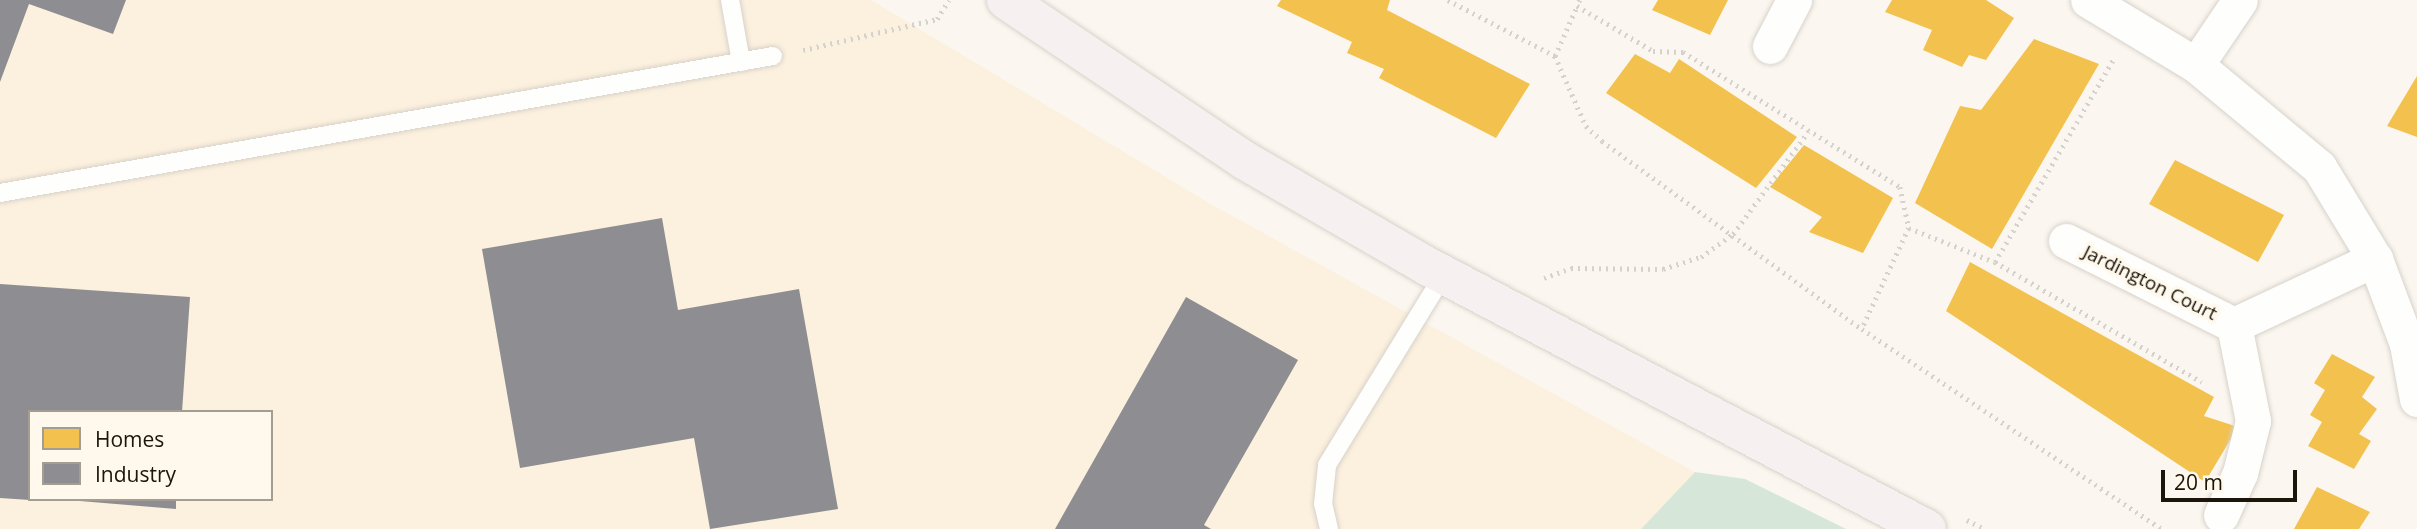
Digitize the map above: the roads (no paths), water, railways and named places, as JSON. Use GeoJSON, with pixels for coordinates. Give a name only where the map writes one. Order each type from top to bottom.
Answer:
{"type":"FeatureCollection","features":[{"type":"Feature","properties":{"kind":"highway"},"geometry":{"type":"LineString","coordinates":[[1006,0],[1244,160],[1444,274],[1927,529]]}},
{"type":"Feature","properties":{"kind":"street"},"geometry":{"type":"LineString","coordinates":[[1770,46],[1794,0]]}},
{"type":"Feature","properties":{"kind":"street"},"geometry":{"type":"LineString","coordinates":[[2088,0],[2196,65],[2319,167],[2375,258],[2407,344],[2417,399]]}},
{"type":"Feature","properties":{"kind":"street"},"geometry":{"type":"LineString","coordinates":[[2196,65],[2241,0]]}},
{"type":"Feature","properties":{"kind":"street","name":"Jardington Court"},"geometry":{"type":"LineString","coordinates":[[2066,241],[2234,325]]}},
{"type":"Feature","properties":{"kind":"street","name":"Jardington Court"},"geometry":{"type":"LineString","coordinates":[[2234,325],[2375,258]]}},
{"type":"Feature","properties":{"kind":"street","name":"Jardington Court"},"geometry":{"type":"LineString","coordinates":[[2221,515],[2241,473],[2253,421],[2234,325]]}},
{"type":"Feature","properties":{"kind":"lane"},"geometry":{"type":"LineString","coordinates":[[730,0],[741,62]]}},
{"type":"Feature","properties":{"kind":"lane"},"geometry":{"type":"LineString","coordinates":[[0,193],[773,56]]}},
{"type":"Feature","properties":{"kind":"lane"},"geometry":{"type":"LineString","coordinates":[[1329,529],[1322,505],[1327,465],[1444,274]]}}]}
